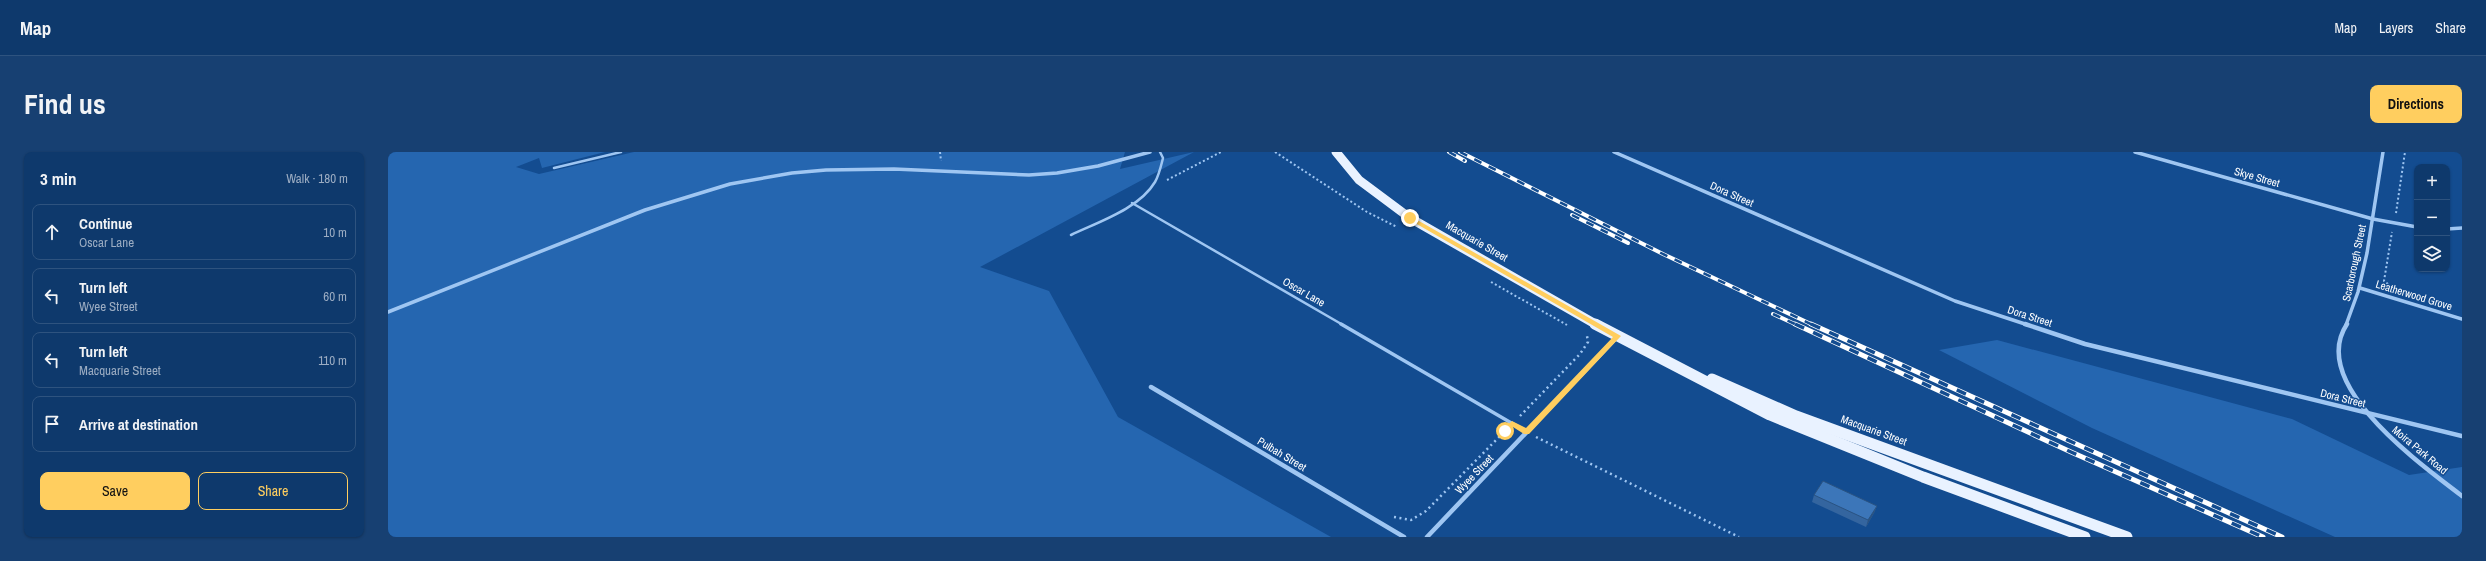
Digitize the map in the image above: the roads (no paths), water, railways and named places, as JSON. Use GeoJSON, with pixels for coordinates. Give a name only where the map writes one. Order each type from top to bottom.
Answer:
{"type":"FeatureCollection","features":[{"type":"Feature","properties":{"kind":"main road","name":"Macquarie Street"},"geometry":{"type":"LineString","coordinates":[[1336,152],[1359,180],[1391,206],[1617,336],[1770,416],[1923,477],[2085,537]]}},
{"type":"Feature","properties":{"kind":"main road","name":"Macquarie Street"},"geometry":{"type":"LineString","coordinates":[[1617,336],[1796,416],[2126,537]]}},
{"type":"Feature","properties":{"kind":"street"},"geometry":{"type":"LineString","coordinates":[[388,312],[471,282],[657,205],[710,189],[759,178],[856,169],[1029,175],[1050,174],[1098,166],[1150,152]]}},
{"type":"Feature","properties":{"kind":"street","name":"Dora Street"},"geometry":{"type":"LineString","coordinates":[[1614,152],[1955,301],[2085,344],[2462,436]]}},
{"type":"Feature","properties":{"kind":"street","name":"Skye Street"},"geometry":{"type":"LineString","coordinates":[[2136,152],[2373,219],[2414,226]]}},
{"type":"Feature","properties":{"kind":"street","name":"Scarborough Street"},"geometry":{"type":"LineString","coordinates":[[2369,414],[2347,382],[2338,354],[2337,336],[2350,319],[2360,288],[2373,219],[2383,152]]}},
{"type":"Feature","properties":{"kind":"street"},"geometry":{"type":"LineString","coordinates":[[2450,230],[2462,228]]}},
{"type":"Feature","properties":{"kind":"street","name":"Leatherwood Grove"},"geometry":{"type":"LineString","coordinates":[[2360,288],[2462,319]]}},
{"type":"Feature","properties":{"kind":"street","name":"Wyee Street"},"geometry":{"type":"LineString","coordinates":[[1427,537],[1617,336]]}},
{"type":"Feature","properties":{"kind":"street","name":"Pulbah Street"},"geometry":{"type":"LineString","coordinates":[[1151,387],[1404,537]]}},
{"type":"Feature","properties":{"kind":"street","name":"Moira Park Road"},"geometry":{"type":"LineString","coordinates":[[2369,414],[2392,440],[2462,496]]}},
{"type":"Feature","properties":{"kind":"lane"},"geometry":{"type":"LineString","coordinates":[[554,168],[621,152]]}},
{"type":"Feature","properties":{"kind":"lane"},"geometry":{"type":"LineString","coordinates":[[1071,235],[1132,203],[1150,189],[1158,176],[1163,158],[1160,152]]}},
{"type":"Feature","properties":{"kind":"lane","name":"Oscar Lane"},"geometry":{"type":"LineString","coordinates":[[1132,203],[1527,432]]}},
{"type":"Feature","properties":{"kind":"railway"},"geometry":{"type":"LineString","coordinates":[[1449,152],[1465,161]]}},
{"type":"Feature","properties":{"kind":"railway"},"geometry":{"type":"LineString","coordinates":[[1460,152],[1663,254],[1813,325]]}},
{"type":"Feature","properties":{"kind":"railway"},"geometry":{"type":"LineString","coordinates":[[1572,215],[1628,243]]}},
{"type":"Feature","properties":{"kind":"railway"},"geometry":{"type":"LineString","coordinates":[[1773,314],[1797,325]]}},
{"type":"Feature","properties":{"kind":"railway"},"geometry":{"type":"LineString","coordinates":[[1795,324],[2071,452],[2263,537]]}},
{"type":"Feature","properties":{"kind":"railway"},"geometry":{"type":"LineString","coordinates":[[1811,324],[2282,537]]}}]}
